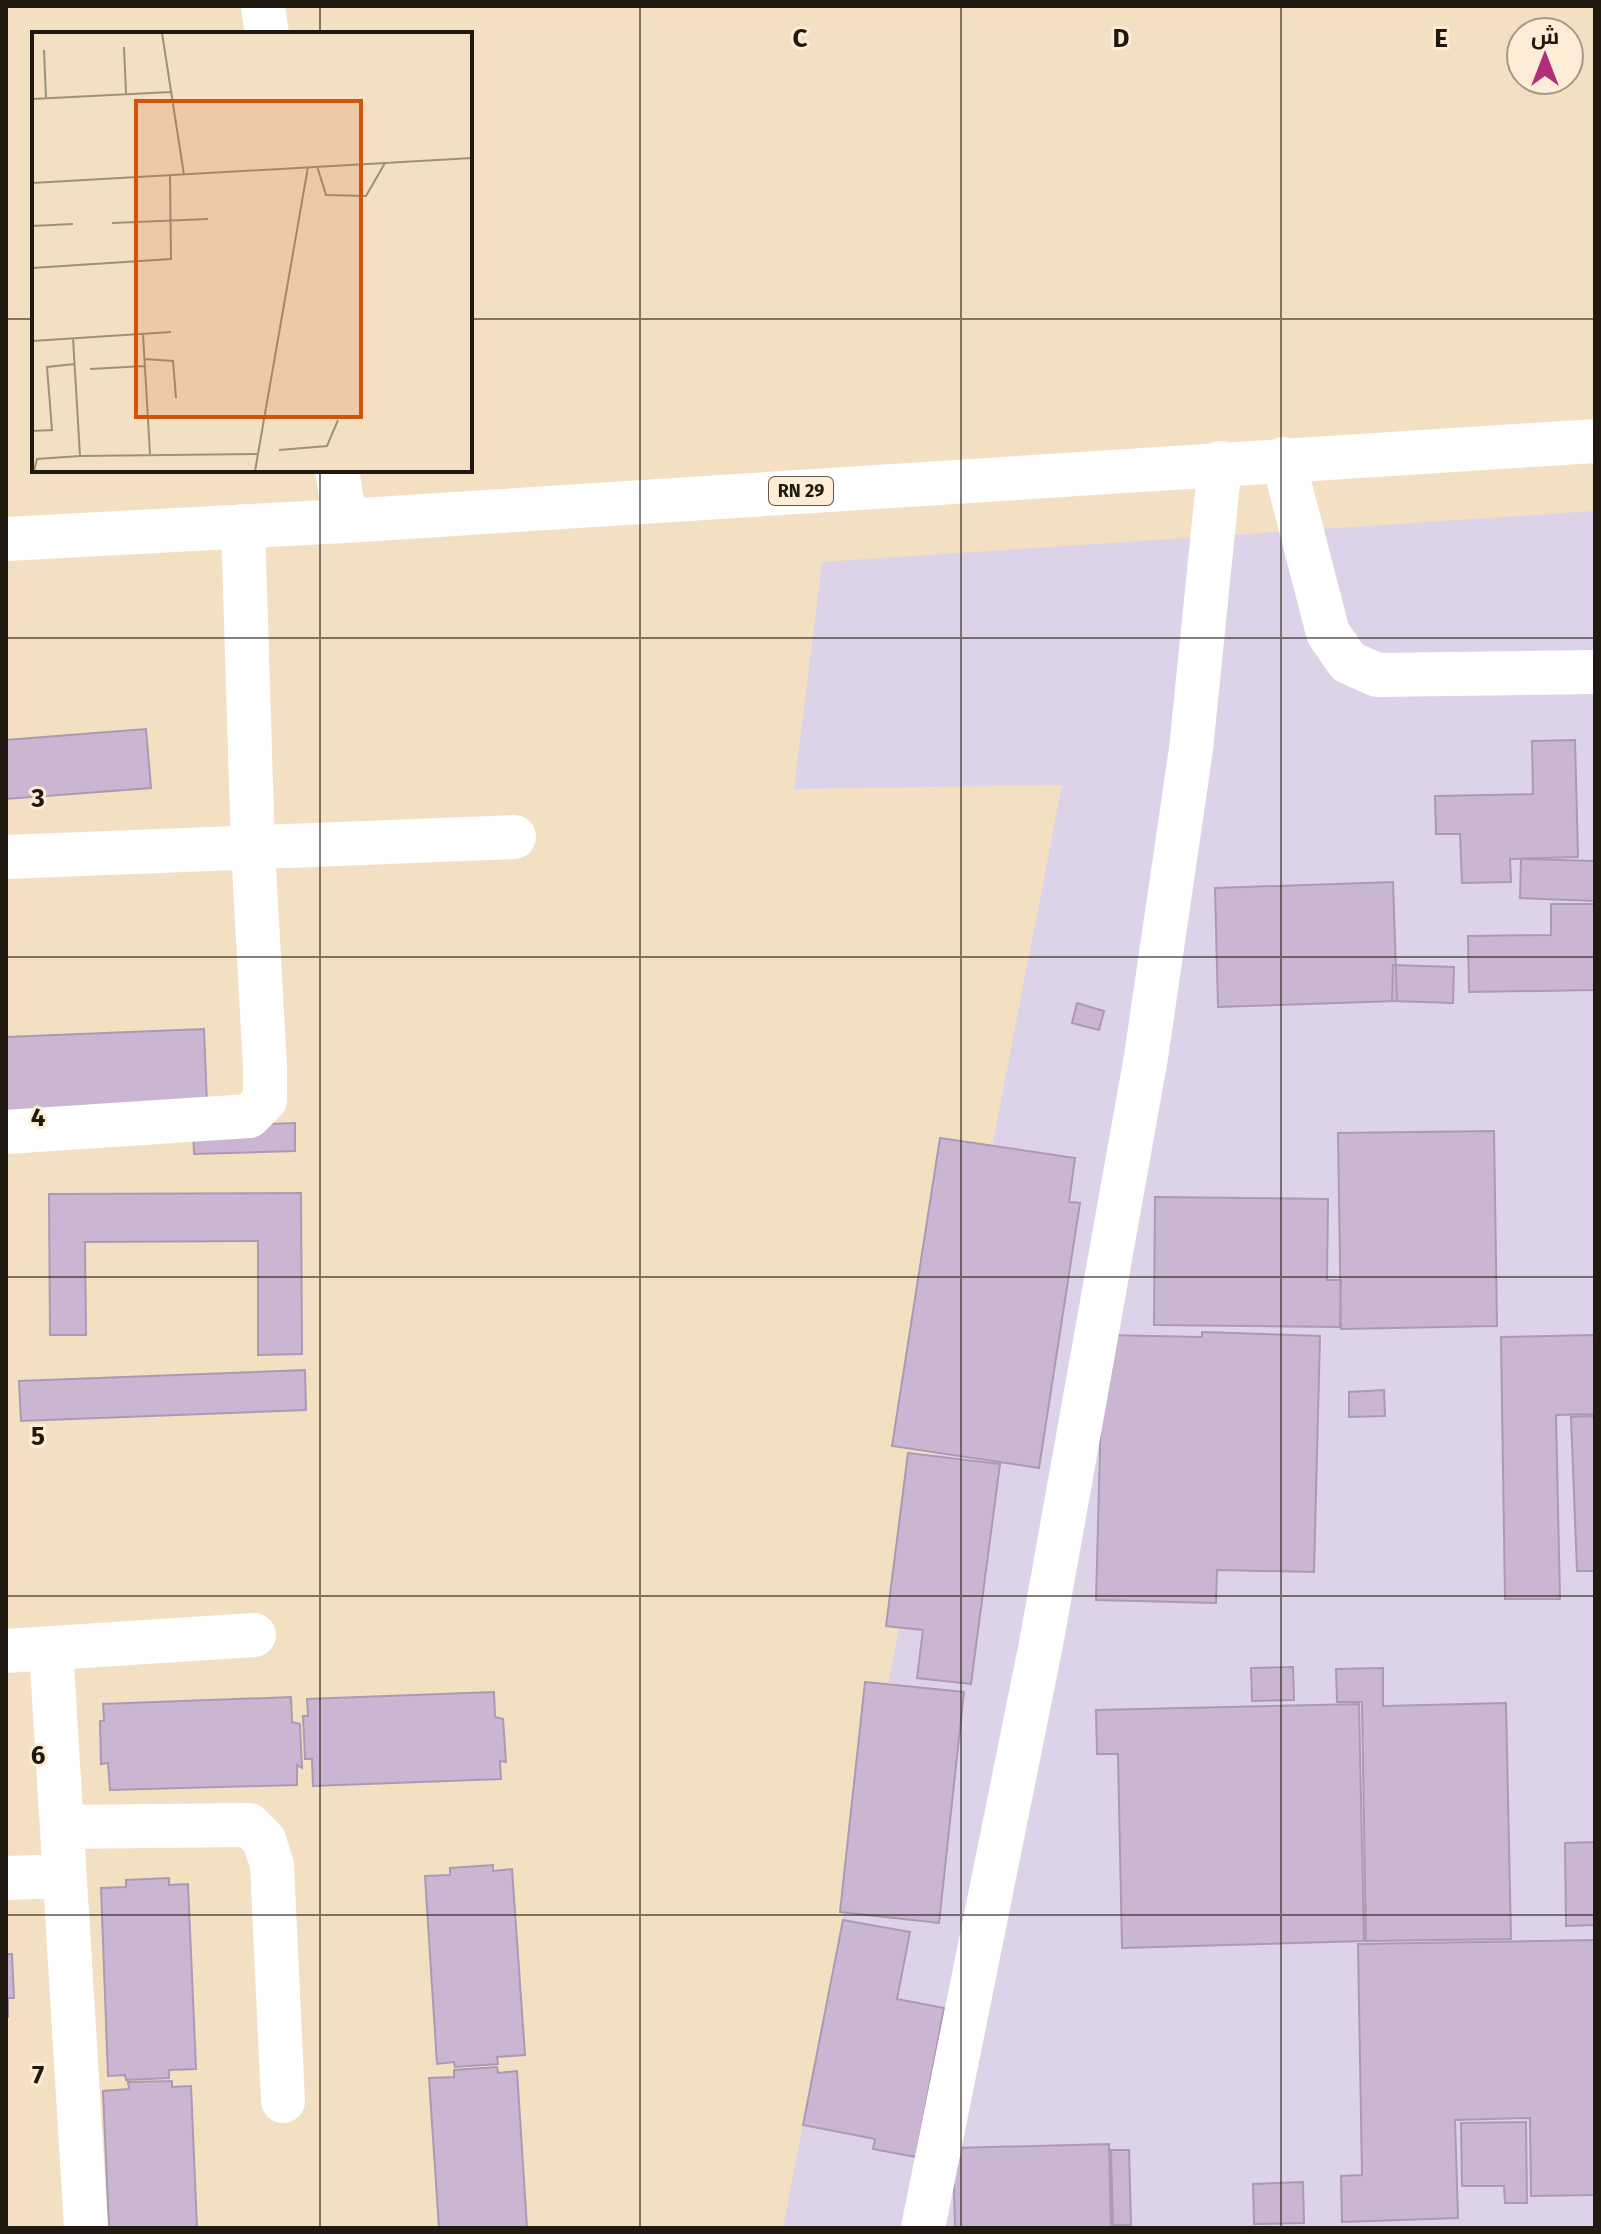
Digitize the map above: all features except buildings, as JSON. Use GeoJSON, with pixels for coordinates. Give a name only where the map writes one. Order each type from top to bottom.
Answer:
{"type":"FeatureCollection","features":[{"type":"Feature","properties":{"kind":"street"},"geometry":{"type":"LineString","coordinates":[[263,6],[267,32]]}},
{"type":"Feature","properties":{"kind":"street","name":"RN 29"},"geometry":{"type":"LineString","coordinates":[[6,539],[345,521],[1595,441]]}},
{"type":"Feature","properties":{"kind":"street"},"geometry":{"type":"LineString","coordinates":[[1283,459],[1328,633],[1348,662],[1377,675],[1595,672]]}},
{"type":"Feature","properties":{"kind":"street"},"geometry":{"type":"LineString","coordinates":[[923,2228],[1041,1644],[1146,1057],[1191,749],[1220,463]]}},
{"type":"Feature","properties":{"kind":"street"},"geometry":{"type":"LineString","coordinates":[[337,472],[345,521]]}},
{"type":"Feature","properties":{"kind":"street"},"geometry":{"type":"LineString","coordinates":[[6,1132],[249,1116],[265,1100],[243,526]]}},
{"type":"Feature","properties":{"kind":"street"},"geometry":{"type":"LineString","coordinates":[[6,857],[514,837]]}},
{"type":"Feature","properties":{"kind":"street"},"geometry":{"type":"LineString","coordinates":[[6,1651],[254,1635]]}},
{"type":"Feature","properties":{"kind":"street"},"geometry":{"type":"LineString","coordinates":[[51,1648],[86,2228]]}},
{"type":"Feature","properties":{"kind":"street"},"geometry":{"type":"LineString","coordinates":[[62,1827],[249,1825],[264,1840],[272,1865],[283,2101]]}},
{"type":"Feature","properties":{"kind":"street"},"geometry":{"type":"LineString","coordinates":[[6,1878],[64,1876]]}},
{"type":"Feature","properties":{"kind":"shaded area"},"geometry":{"type":"Polygon","coordinates":[[[1595,511],[1595,2228],[783,2228],[1062,785],[794,789],[822,562],[1595,511]]]}}]}
